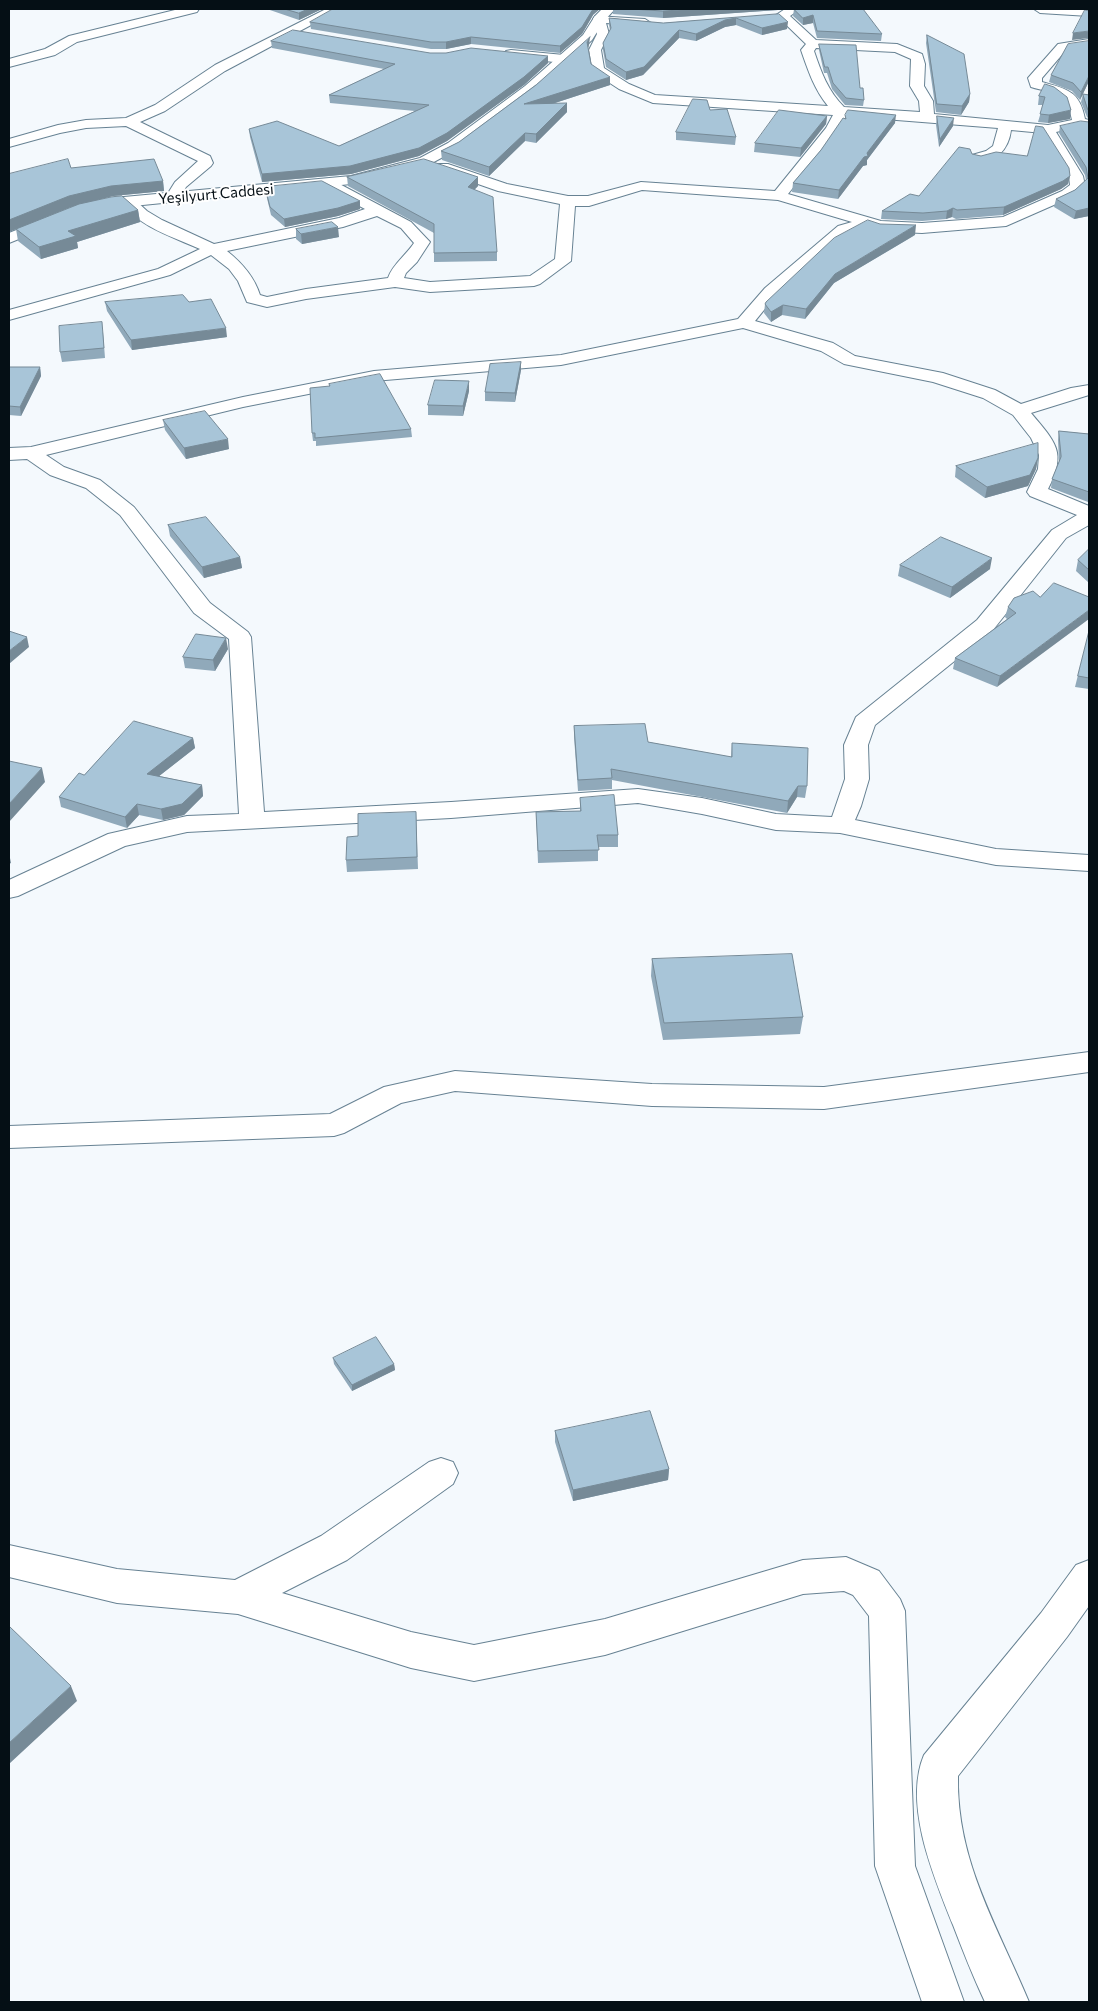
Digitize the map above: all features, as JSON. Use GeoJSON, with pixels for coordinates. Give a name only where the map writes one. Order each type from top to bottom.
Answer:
{"type":"FeatureCollection","features":[{"type":"Feature","properties":{"kind":"street"},"geometry":{"type":"LineString","coordinates":[[9,63],[50,52],[73,39],[193,9]]}},
{"type":"Feature","properties":{"kind":"street"},"geometry":{"type":"LineString","coordinates":[[9,143],[58,129],[86,124],[128,122],[160,108],[220,68],[289,30],[335,9]]}},
{"type":"Feature","properties":{"kind":"street"},"geometry":{"type":"LineString","coordinates":[[766,16],[782,15],[794,9]]}},
{"type":"Feature","properties":{"kind":"street"},"geometry":{"type":"LineString","coordinates":[[1040,9],[1089,12]]}},
{"type":"Feature","properties":{"kind":"street"},"geometry":{"type":"LineString","coordinates":[[654,24],[604,14],[603,34],[595,50],[598,69],[611,80],[635,93],[653,99],[927,117],[1048,129],[1084,124],[1076,105],[1066,93],[1036,84],[1035,78],[1062,47],[1089,43]]}},
{"type":"Feature","properties":{"kind":"street","name":"Yeşilyurt Caddesi"},"geometry":{"type":"LineString","coordinates":[[9,238],[71,214],[112,203],[327,183],[370,176],[425,161],[467,137],[530,89],[588,37],[604,14]]}},
{"type":"Feature","properties":{"kind":"street"},"geometry":{"type":"LineString","coordinates":[[782,15],[813,44],[897,48],[917,57],[919,64],[917,86],[926,101],[927,117]]}},
{"type":"Feature","properties":{"kind":"street"},"geometry":{"type":"LineString","coordinates":[[289,30],[318,36]]}},
{"type":"Feature","properties":{"kind":"street"},"geometry":{"type":"LineString","coordinates":[[813,44],[807,50],[817,80],[828,101],[841,112]]}},
{"type":"Feature","properties":{"kind":"street"},"geometry":{"type":"LineString","coordinates":[[30,70],[50,60],[50,52]]}},
{"type":"Feature","properties":{"kind":"street"},"geometry":{"type":"LineString","coordinates":[[499,53],[564,59]]}},
{"type":"Feature","properties":{"kind":"street"},"geometry":{"type":"LineString","coordinates":[[779,196],[832,129],[841,112]]}},
{"type":"Feature","properties":{"kind":"street"},"geometry":{"type":"LineString","coordinates":[[128,122],[205,159],[206,163],[180,185],[173,198]]}},
{"type":"Feature","properties":{"kind":"street"},"geometry":{"type":"LineString","coordinates":[[977,158],[995,154],[1003,144],[1005,126]]}},
{"type":"Feature","properties":{"kind":"street"},"geometry":{"type":"LineString","coordinates":[[425,161],[503,188],[568,201],[590,201],[641,186],[779,196],[879,226],[950,227],[1006,221],[1067,194],[1078,186],[1076,176],[1048,129]]}},
{"type":"Feature","properties":{"kind":"street"},"geometry":{"type":"LineString","coordinates":[[327,183],[406,225],[422,242],[411,259],[398,271],[395,282]]}},
{"type":"Feature","properties":{"kind":"street"},"geometry":{"type":"LineString","coordinates":[[129,202],[139,213],[151,221],[197,241],[232,263],[246,280],[253,298],[267,302],[306,294],[395,282],[430,287],[534,282],[563,261],[568,201]]}},
{"type":"Feature","properties":{"kind":"street"},"geometry":{"type":"LineString","coordinates":[[9,315],[164,272],[212,249],[343,222],[379,210]]}},
{"type":"Feature","properties":{"kind":"street"},"geometry":{"type":"LineString","coordinates":[[744,323],[771,291],[843,229],[868,222]]}},
{"type":"Feature","properties":{"kind":"street"},"geometry":{"type":"LineString","coordinates":[[9,454],[31,453],[243,402],[374,376],[561,360],[744,323],[827,347],[850,360],[938,377],[989,394],[1019,411],[1045,445],[1050,462],[1037,492],[1089,515]]}},
{"type":"Feature","properties":{"kind":"street"},"geometry":{"type":"LineString","coordinates":[[1019,411],[1077,392],[1089,390]]}},
{"type":"Feature","properties":{"kind":"street"},"geometry":{"type":"LineString","coordinates":[[31,453],[58,471],[93,484],[127,511],[153,542],[202,608],[240,637],[252,820]]}},
{"type":"Feature","properties":{"kind":"street"},"geometry":{"type":"LineString","coordinates":[[840,825],[849,806],[857,779],[856,744],[864,722],[985,625],[1059,534],[1089,515]]}},
{"type":"Feature","properties":{"kind":"street"},"geometry":{"type":"LineString","coordinates":[[9,890],[117,840],[187,824],[451,810],[638,796],[702,806],[776,822],[840,825],[996,857],[1089,863]]}},
{"type":"Feature","properties":{"kind":"street"},"geometry":{"type":"LineString","coordinates":[[9,1137],[334,1126],[394,1094],[455,1081],[652,1095],[824,1098],[1089,1062]]}},
{"type":"Feature","properties":{"kind":"street"},"geometry":{"type":"LineString","coordinates":[[238,1597],[334,1548],[441,1473]]}},
{"type":"Feature","properties":{"kind":"street"},"geometry":{"type":"LineString","coordinates":[[9,1562],[117,1586],[238,1597],[411,1650],[474,1663],[605,1637],[803,1577],[846,1574],[866,1583],[887,1611],[895,1866],[943,2002]]}},
{"type":"Feature","properties":{"kind":"street"},"geometry":{"type":"LineString","coordinates":[[1008,2002],[991,1968],[950,1866],[937,1804],[938,1769],[1054,1625],[1089,1577]]}},
{"type":"Feature","properties":{"kind":"building"},"geometry":{"type":"Polygon","coordinates":[[[285,9],[308,9],[299,13],[285,9]]]}},
{"type":"Feature","properties":{"kind":"building"},"geometry":{"type":"Polygon","coordinates":[[[333,9],[593,9],[582,27],[560,46],[471,37],[446,42],[431,42],[310,22],[333,9]]]}},
{"type":"Feature","properties":{"kind":"building"},"geometry":{"type":"Polygon","coordinates":[[[632,9],[699,9],[663,11],[632,9]]]}},
{"type":"Feature","properties":{"kind":"building"},"geometry":{"type":"Polygon","coordinates":[[[794,9],[863,9],[882,34],[817,31],[813,15],[803,18],[794,9]]]}},
{"type":"Feature","properties":{"kind":"building"},"geometry":{"type":"Polygon","coordinates":[[[1085,10],[1089,11],[1089,31],[1073,33],[1085,10]]]}},
{"type":"Feature","properties":{"kind":"building"},"geometry":{"type":"Polygon","coordinates":[[[779,14],[788,22],[762,28],[736,18],[725,20],[696,34],[679,30],[644,67],[626,72],[606,59],[603,43],[611,28],[609,18],[663,23],[779,14]]]}},
{"type":"Feature","properties":{"kind":"building"},"geometry":{"type":"Polygon","coordinates":[[[293,30],[430,53],[446,53],[471,48],[548,56],[524,77],[447,133],[419,148],[350,166],[262,174],[249,129],[277,121],[339,146],[429,105],[329,95],[395,64],[271,41],[293,30]]]}},
{"type":"Feature","properties":{"kind":"building"},"geometry":{"type":"Polygon","coordinates":[[[927,35],[964,54],[970,94],[962,106],[937,104],[927,35]]]}},
{"type":"Feature","properties":{"kind":"building"},"geometry":{"type":"Polygon","coordinates":[[[590,37],[587,42],[591,64],[610,77],[524,104],[567,103],[536,134],[525,133],[489,167],[441,151],[459,142],[536,85],[590,37]]]}},
{"type":"Feature","properties":{"kind":"building"},"geometry":{"type":"Polygon","coordinates":[[[1089,41],[1089,76],[1081,92],[1073,83],[1051,75],[1068,44],[1089,41]]]}},
{"type":"Feature","properties":{"kind":"building"},"geometry":{"type":"Polygon","coordinates":[[[819,44],[856,45],[860,88],[863,88],[864,100],[846,98],[833,83],[828,67],[825,67],[819,44]]]}},
{"type":"Feature","properties":{"kind":"building"},"geometry":{"type":"Polygon","coordinates":[[[1045,84],[1054,87],[1067,97],[1071,110],[1049,115],[1040,114],[1045,97],[1039,96],[1045,84]]]}},
{"type":"Feature","properties":{"kind":"building"},"geometry":{"type":"Polygon","coordinates":[[[1083,94],[1089,95],[1089,111],[1088,110],[1083,94]]]}},
{"type":"Feature","properties":{"kind":"building"},"geometry":{"type":"Polygon","coordinates":[[[693,99],[707,100],[710,110],[727,109],[736,137],[676,132],[693,99]]]}},
{"type":"Feature","properties":{"kind":"building"},"geometry":{"type":"Polygon","coordinates":[[[779,110],[827,116],[801,148],[755,143],[779,110]]]}},
{"type":"Feature","properties":{"kind":"building"},"geometry":{"type":"Polygon","coordinates":[[[848,110],[896,115],[867,153],[868,156],[864,157],[839,190],[793,183],[821,150],[843,118],[846,119],[845,115],[848,110]]]}},
{"type":"Feature","properties":{"kind":"building"},"geometry":{"type":"Polygon","coordinates":[[[937,116],[954,118],[940,139],[937,116]]]}},
{"type":"Feature","properties":{"kind":"building"},"geometry":{"type":"Polygon","coordinates":[[[1081,121],[1089,122],[1089,208],[1076,211],[1056,199],[1075,190],[1088,178],[1086,167],[1060,126],[1081,121]]]}},
{"type":"Feature","properties":{"kind":"building"},"geometry":{"type":"Polygon","coordinates":[[[1036,126],[1043,127],[1069,168],[1070,176],[1063,181],[1004,207],[957,210],[953,208],[947,211],[923,213],[882,211],[910,194],[919,196],[959,147],[970,149],[972,154],[981,156],[996,152],[1027,156],[1036,126]]]}},
{"type":"Feature","properties":{"kind":"building"},"geometry":{"type":"Polygon","coordinates":[[[68,159],[71,168],[154,159],[163,181],[111,186],[69,196],[9,220],[9,174],[68,159]]]}},
{"type":"Feature","properties":{"kind":"building"},"geometry":{"type":"Polygon","coordinates":[[[424,159],[478,177],[468,187],[493,197],[497,252],[434,253],[434,224],[347,177],[424,159]]]}},
{"type":"Feature","properties":{"kind":"building"},"geometry":{"type":"Polygon","coordinates":[[[322,181],[360,201],[338,208],[284,219],[270,207],[265,187],[322,181]]]}},
{"type":"Feature","properties":{"kind":"building"},"geometry":{"type":"Polygon","coordinates":[[[122,196],[138,210],[68,231],[76,236],[39,247],[16,229],[79,204],[122,196]]]}},
{"type":"Feature","properties":{"kind":"building"},"geometry":{"type":"Polygon","coordinates":[[[868,220],[880,224],[916,225],[835,274],[806,309],[783,305],[771,312],[765,304],[766,302],[834,238],[868,220]]]}},
{"type":"Feature","properties":{"kind":"building"},"geometry":{"type":"Polygon","coordinates":[[[332,222],[338,227],[301,234],[296,229],[332,222]]]}},
{"type":"Feature","properties":{"kind":"building"},"geometry":{"type":"Polygon","coordinates":[[[183,295],[189,302],[211,299],[226,328],[131,340],[105,302],[183,295]]]}},
{"type":"Feature","properties":{"kind":"building"},"geometry":{"type":"Polygon","coordinates":[[[102,322],[104,348],[60,352],[59,326],[102,322]]]}},
{"type":"Feature","properties":{"kind":"building"},"geometry":{"type":"Polygon","coordinates":[[[521,362],[515,393],[485,392],[490,364],[521,362]]]}},
{"type":"Feature","properties":{"kind":"building"},"geometry":{"type":"Polygon","coordinates":[[[9,367],[40,367],[20,407],[9,406],[9,367]]]}},
{"type":"Feature","properties":{"kind":"building"},"geometry":{"type":"Polygon","coordinates":[[[380,374],[411,429],[315,438],[315,433],[312,433],[310,388],[330,386],[329,384],[380,374]]]}},
{"type":"Feature","properties":{"kind":"building"},"geometry":{"type":"Polygon","coordinates":[[[435,380],[469,381],[463,406],[428,405],[435,380]]]}},
{"type":"Feature","properties":{"kind":"building"},"geometry":{"type":"Polygon","coordinates":[[[205,411],[228,439],[184,448],[163,420],[205,411]]]}},
{"type":"Feature","properties":{"kind":"building"},"geometry":{"type":"Polygon","coordinates":[[[1059,431],[1089,434],[1089,492],[1052,479],[1061,457],[1059,431]]]}},
{"type":"Feature","properties":{"kind":"building"},"geometry":{"type":"Polygon","coordinates":[[[1038,443],[1038,458],[1030,475],[987,487],[956,466],[1038,443]]]}},
{"type":"Feature","properties":{"kind":"building"},"geometry":{"type":"Polygon","coordinates":[[[206,517],[240,557],[202,567],[168,525],[206,517]]]}},
{"type":"Feature","properties":{"kind":"building"},"geometry":{"type":"Polygon","coordinates":[[[941,537],[992,558],[952,587],[900,565],[941,537]]]}},
{"type":"Feature","properties":{"kind":"building"},"geometry":{"type":"Polygon","coordinates":[[[1089,549],[1089,570],[1078,560],[1089,549]]]}},
{"type":"Feature","properties":{"kind":"building"},"geometry":{"type":"Polygon","coordinates":[[[1054,583],[1089,597],[1089,610],[1000,676],[955,658],[1016,613],[1008,607],[1014,598],[1033,591],[1040,597],[1054,583]]]}},
{"type":"Feature","properties":{"kind":"building"},"geometry":{"type":"Polygon","coordinates":[[[9,631],[27,637],[9,651],[9,631]]]}},
{"type":"Feature","properties":{"kind":"building"},"geometry":{"type":"Polygon","coordinates":[[[1089,631],[1089,678],[1078,676],[1089,631]]]}},
{"type":"Feature","properties":{"kind":"building"},"geometry":{"type":"Polygon","coordinates":[[[196,634],[226,638],[213,660],[183,657],[196,634]]]}},
{"type":"Feature","properties":{"kind":"building"},"geometry":{"type":"Polygon","coordinates":[[[134,721],[193,738],[147,774],[202,785],[182,804],[161,809],[137,804],[125,817],[59,797],[79,773],[84,775],[134,721]]]}},
{"type":"Feature","properties":{"kind":"building"},"geometry":{"type":"Polygon","coordinates":[[[645,724],[648,742],[732,757],[732,743],[808,748],[807,786],[798,786],[788,801],[611,769],[612,778],[578,780],[574,726],[645,724]]]}},
{"type":"Feature","properties":{"kind":"building"},"geometry":{"type":"Polygon","coordinates":[[[9,761],[42,768],[9,804],[9,761]]]}},
{"type":"Feature","properties":{"kind":"building"},"geometry":{"type":"Polygon","coordinates":[[[614,795],[618,835],[597,835],[599,850],[538,851],[536,812],[581,811],[580,798],[614,795]]]}},
{"type":"Feature","properties":{"kind":"building"},"geometry":{"type":"Polygon","coordinates":[[[416,812],[417,857],[346,860],[347,837],[358,836],[358,814],[416,812]]]}},
{"type":"Feature","properties":{"kind":"building"},"geometry":{"type":"Polygon","coordinates":[[[792,954],[803,1017],[664,1023],[652,959],[792,954]]]}},
{"type":"Feature","properties":{"kind":"building"},"geometry":{"type":"Polygon","coordinates":[[[376,1337],[394,1364],[352,1385],[333,1358],[376,1337]]]}},
{"type":"Feature","properties":{"kind":"building"},"geometry":{"type":"Polygon","coordinates":[[[650,1411],[669,1469],[573,1490],[555,1431],[650,1411]]]}},
{"type":"Feature","properties":{"kind":"building"},"geometry":{"type":"Polygon","coordinates":[[[9,1626],[71,1686],[9,1743],[9,1626]]]}}]}
